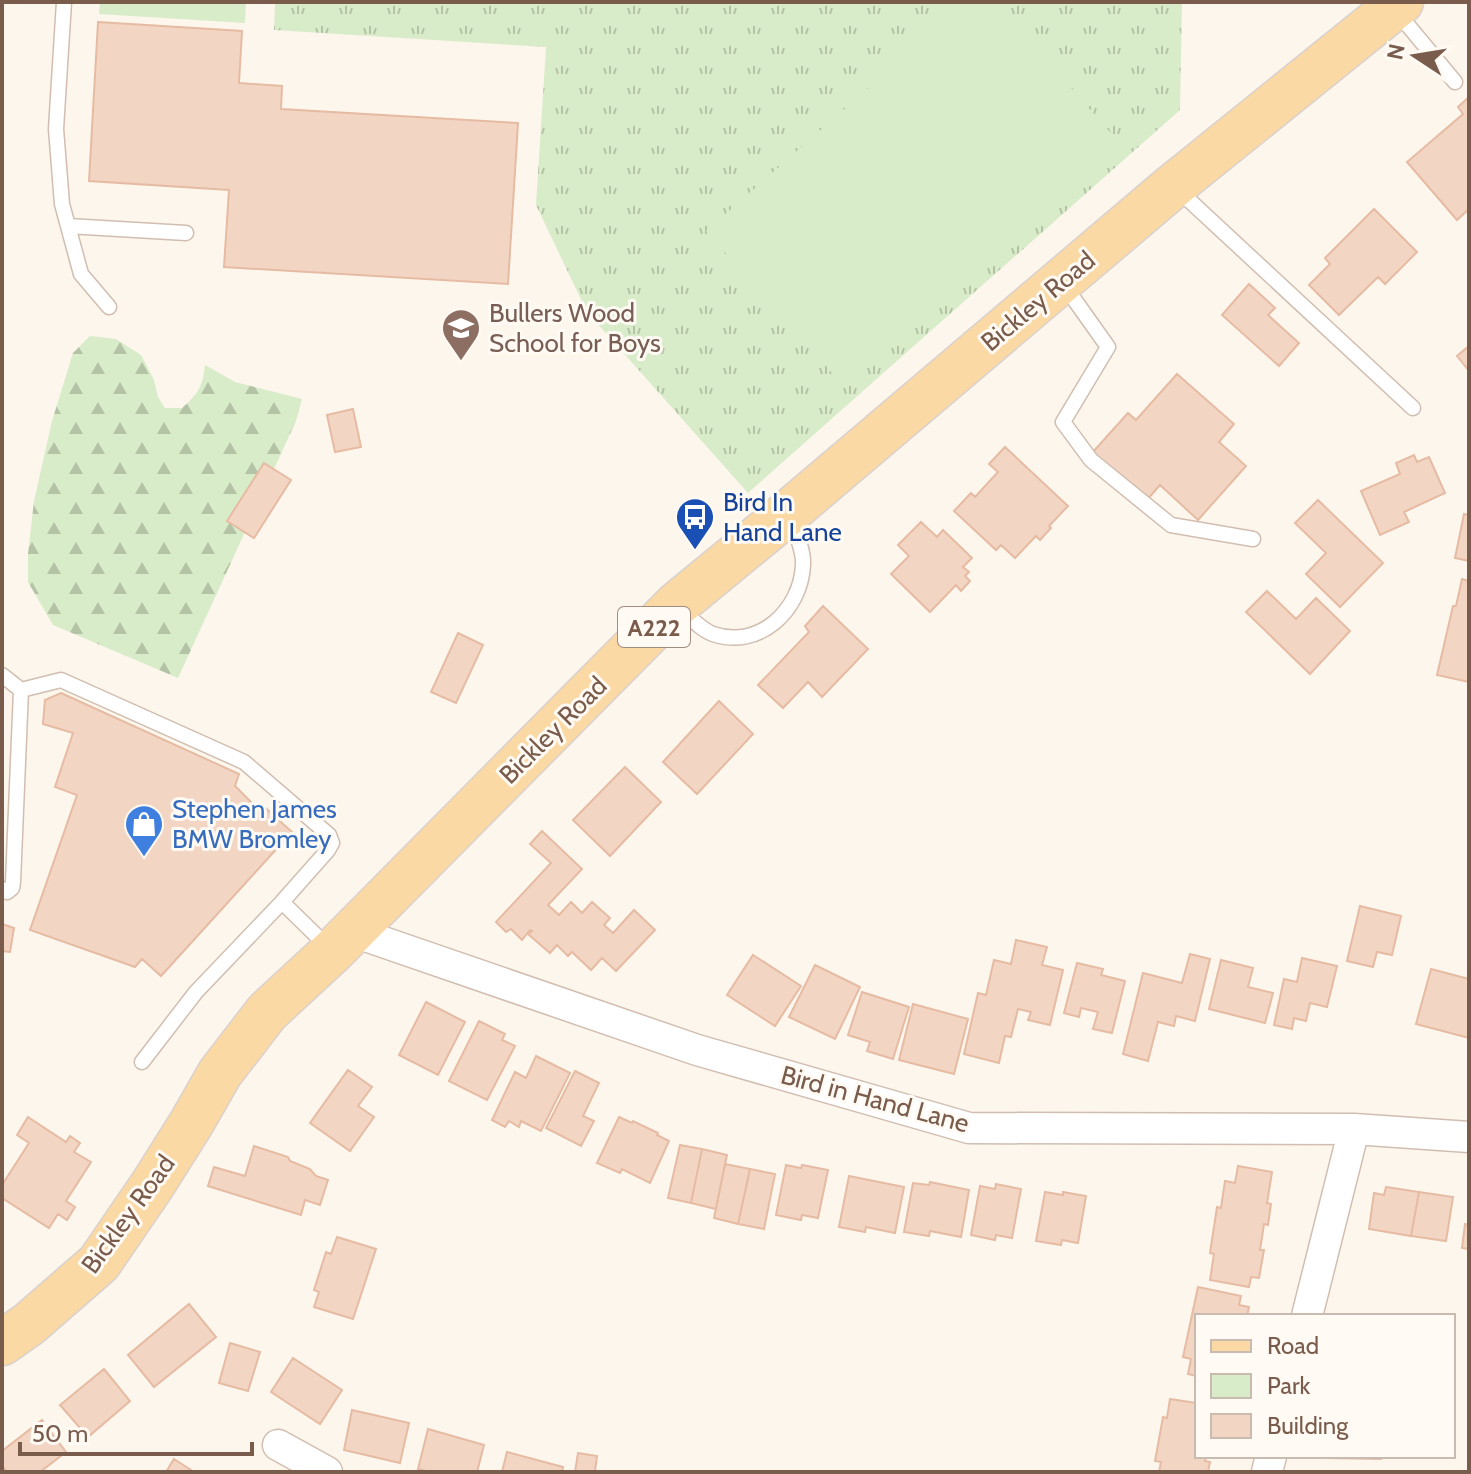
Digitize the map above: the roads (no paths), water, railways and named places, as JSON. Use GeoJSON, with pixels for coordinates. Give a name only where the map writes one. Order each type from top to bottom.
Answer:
{"type":"FeatureCollection","features":[{"type":"Feature","properties":{"kind":"main road","name":"Bickley Road"},"geometry":{"type":"LineString","coordinates":[[2,1343],[29,1324],[99,1263],[153,1184],[220,1073],[267,1012],[342,941],[676,605],[1173,186],[1397,5]]}},
{"type":"Feature","properties":{"kind":"street","name":"Bird in Hand Lane"},"geometry":{"type":"LineString","coordinates":[[342,941],[697,1050],[969,1128],[1354,1129],[1469,1137]]}},
{"type":"Feature","properties":{"kind":"street"},"geometry":{"type":"LineString","coordinates":[[1308,1314],[1354,1129]]}},
{"type":"Feature","properties":{"kind":"street"},"geometry":{"type":"LineString","coordinates":[[278,1445],[327,1472]]}},
{"type":"Feature","properties":{"kind":"lane"},"geometry":{"type":"LineString","coordinates":[[64,2],[56,129],[62,204],[81,274],[109,307]]}},
{"type":"Feature","properties":{"kind":"lane"},"geometry":{"type":"LineString","coordinates":[[1397,5],[1455,82]]}},
{"type":"Feature","properties":{"kind":"lane"},"geometry":{"type":"LineString","coordinates":[[1173,186],[1413,408]]}},
{"type":"Feature","properties":{"kind":"lane"},"geometry":{"type":"LineString","coordinates":[[68,226],[186,233]]}},
{"type":"Feature","properties":{"kind":"lane"},"geometry":{"type":"LineString","coordinates":[[1062,281],[1108,347],[1063,422],[1091,460],[1171,525],[1253,539]]}},
{"type":"Feature","properties":{"kind":"lane"},"geometry":{"type":"LineString","coordinates":[[676,605],[710,634],[734,638],[766,630],[788,611],[800,587],[804,562],[789,512]]}},
{"type":"Feature","properties":{"kind":"lane"},"geometry":{"type":"LineString","coordinates":[[2,675],[21,690]]}},
{"type":"Feature","properties":{"kind":"lane"},"geometry":{"type":"LineString","coordinates":[[21,690],[61,680],[244,762],[329,835],[332,843],[282,902],[196,992],[142,1062]]}},
{"type":"Feature","properties":{"kind":"lane"},"geometry":{"type":"LineString","coordinates":[[2,889],[7,892],[13,882],[21,690]]}},
{"type":"Feature","properties":{"kind":"lane"},"geometry":{"type":"LineString","coordinates":[[282,902],[342,941]]}},
{"type":"Feature","properties":{"kind":"place","name":"Bullers Wood School for Boys"},"geometry":{"type":"Point","coordinates":[461,362]}},
{"type":"Feature","properties":{"kind":"place","name":"Bird In Hand Lane"},"geometry":{"type":"Point","coordinates":[695,551]}},
{"type":"Feature","properties":{"kind":"place","name":"Stephen James BMW Bromley"},"geometry":{"type":"Point","coordinates":[144,858]}}]}
